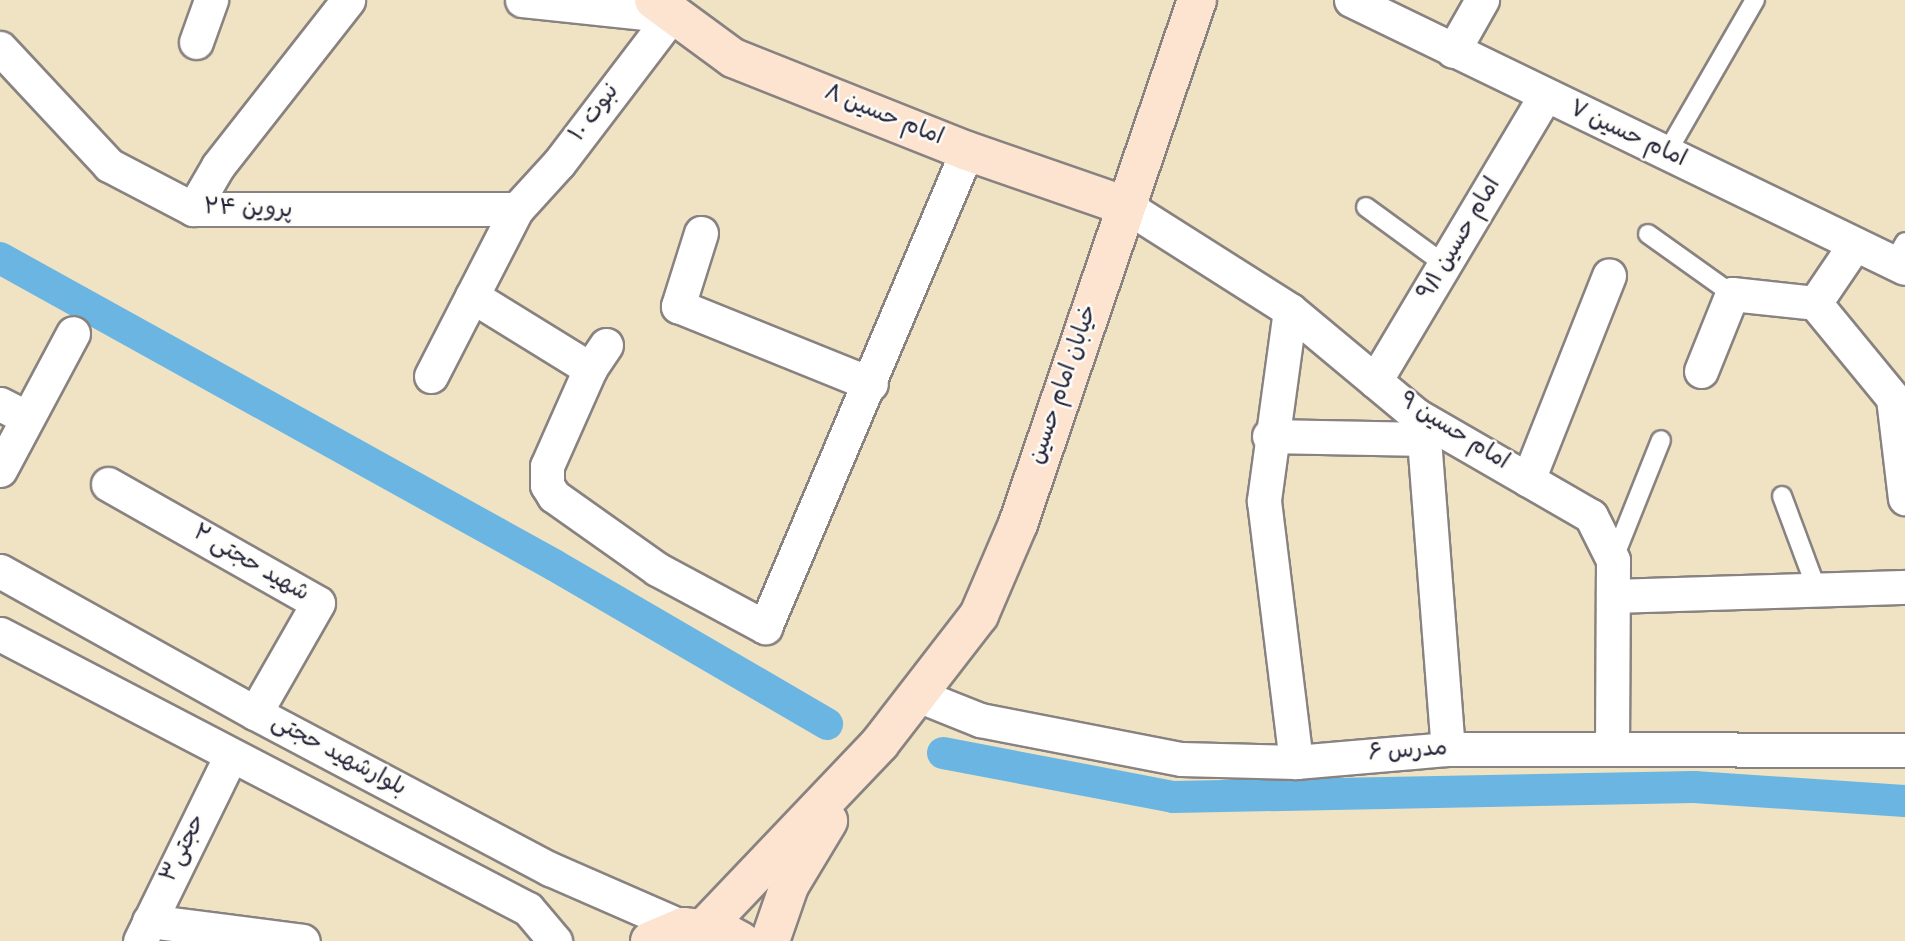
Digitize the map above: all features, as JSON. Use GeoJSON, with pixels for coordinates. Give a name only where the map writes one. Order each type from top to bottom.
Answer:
{"type":"FeatureCollection","features":[{"type":"Feature","properties":{"kind":"street"},"geometry":{"type":"LineString","coordinates":[[196,42],[211,0]]}},
{"type":"Feature","properties":{"kind":"street"},"geometry":{"type":"LineString","coordinates":[[193,209],[218,166],[348,0]]}},
{"type":"Feature","properties":{"kind":"street"},"geometry":{"type":"LineString","coordinates":[[522,0],[663,8]]}},
{"type":"Feature","properties":{"kind":"street","name":"خیابان امام حسین"},"geometry":{"type":"LineString","coordinates":[[680,932],[880,743],[920,696],[979,615],[1018,524],[1197,0]]}},
{"type":"Feature","properties":{"kind":"street","name":"امام حسین ۷"},"geometry":{"type":"LineString","coordinates":[[1350,0],[1855,244],[1901,257]]}},
{"type":"Feature","properties":{"kind":"street"},"geometry":{"type":"LineString","coordinates":[[1453,51],[1482,0]]}},
{"type":"Feature","properties":{"kind":"street","name":"امام حسین ۸"},"geometry":{"type":"LineString","coordinates":[[663,8],[733,58],[967,151],[1126,206]]}},
{"type":"Feature","properties":{"kind":"street","name":"نبوت ۱۰"},"geometry":{"type":"LineString","coordinates":[[431,376],[517,209],[559,163],[663,8]]}},
{"type":"Feature","properties":{"kind":"street","name":"پروین ۲۴"},"geometry":{"type":"LineString","coordinates":[[0,48],[109,165],[193,209],[517,209]]}},
{"type":"Feature","properties":{"kind":"street","name":"امام حسین ۹/۱"},"geometry":{"type":"LineString","coordinates":[[1375,381],[1447,266],[1545,96]]}},
{"type":"Feature","properties":{"kind":"street"},"geometry":{"type":"LineString","coordinates":[[472,296],[598,357],[547,466],[547,485],[554,496],[657,569],[765,627],[871,384],[967,151]]}},
{"type":"Feature","properties":{"kind":"street","name":"امام حسین ۹"},"geometry":{"type":"LineString","coordinates":[[1126,206],[1290,310],[1375,381],[1420,427],[1528,480],[1591,516],[1613,559],[1612,748]]}},
{"type":"Feature","properties":{"kind":"street"},"geometry":{"type":"LineString","coordinates":[[701,233],[678,306],[871,384]]}},
{"type":"Feature","properties":{"kind":"street"},"geometry":{"type":"LineString","coordinates":[[1815,303],[1855,244]]}},
{"type":"Feature","properties":{"kind":"street"},"geometry":{"type":"LineString","coordinates":[[1528,480],[1609,275]]}},
{"type":"Feature","properties":{"kind":"street"},"geometry":{"type":"LineString","coordinates":[[1701,371],[1732,294],[1815,303],[1893,398],[1905,498]]}},
{"type":"Feature","properties":{"kind":"street"},"geometry":{"type":"LineString","coordinates":[[1290,310],[1269,436],[1264,501],[1296,762]]}},
{"type":"Feature","properties":{"kind":"street"},"geometry":{"type":"LineString","coordinates":[[0,470],[13,410],[73,333]]}},
{"type":"Feature","properties":{"kind":"street"},"geometry":{"type":"LineString","coordinates":[[1269,436],[1420,427],[1448,749]]}},
{"type":"Feature","properties":{"kind":"street","name":"شهید حجتی ۲"},"geometry":{"type":"LineString","coordinates":[[108,484],[318,603],[255,713]]}},
{"type":"Feature","properties":{"kind":"street","name":"بلوارشهید حجتی"},"geometry":{"type":"LineString","coordinates":[[0,572],[255,713],[550,869],[680,932]]}},
{"type":"Feature","properties":{"kind":"street"},"geometry":{"type":"LineString","coordinates":[[1613,596],[1905,587]]}},
{"type":"Feature","properties":{"kind":"street"},"geometry":{"type":"LineString","coordinates":[[0,634],[230,757],[528,909],[555,941]]}},
{"type":"Feature","properties":{"kind":"street","name":"مدرس ۶"},"geometry":{"type":"LineString","coordinates":[[920,696],[980,720],[1181,759],[1296,762],[1448,749],[1905,750]]}},
{"type":"Feature","properties":{"kind":"street","name":"خیابان امام حسین"},"geometry":{"type":"LineString","coordinates":[[769,941],[789,886],[880,743]]}},
{"type":"Feature","properties":{"kind":"street","name":"حجتی۳"},"geometry":{"type":"LineString","coordinates":[[145,931],[230,757]]}},
{"type":"Feature","properties":{"kind":"street"},"geometry":{"type":"LineString","coordinates":[[145,931],[303,941]]}},
{"type":"Feature","properties":{"kind":"street"},"geometry":{"type":"LineString","coordinates":[[680,932],[740,941]]}},
{"type":"Feature","properties":{"kind":"lane"},"geometry":{"type":"LineString","coordinates":[[1666,154],[1755,0]]}},
{"type":"Feature","properties":{"kind":"lane"},"geometry":{"type":"LineString","coordinates":[[1366,207],[1447,266]]}},
{"type":"Feature","properties":{"kind":"lane"},"geometry":{"type":"LineString","coordinates":[[1648,234],[1732,294]]}},
{"type":"Feature","properties":{"kind":"lane"},"geometry":{"type":"LineString","coordinates":[[1613,559],[1661,440]]}},
{"type":"Feature","properties":{"kind":"lane"},"geometry":{"type":"LineString","coordinates":[[1782,496],[1817,590]]}},
{"type":"Feature","properties":{"kind":"waterway"},"geometry":{"type":"LineString","coordinates":[[0,258],[554,565],[827,724]]}},
{"type":"Feature","properties":{"kind":"waterway"},"geometry":{"type":"LineString","coordinates":[[943,753],[1173,797],[1694,787],[1905,801]]}}]}
